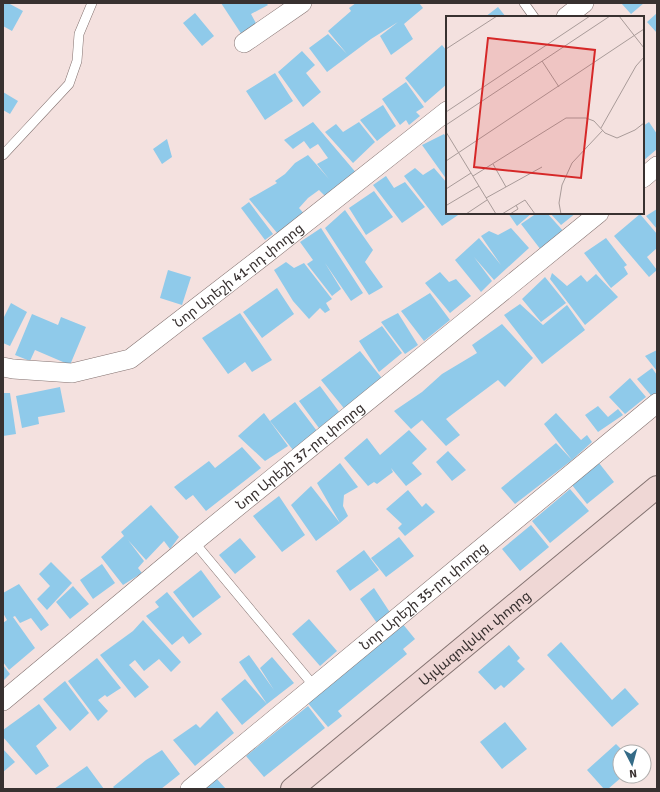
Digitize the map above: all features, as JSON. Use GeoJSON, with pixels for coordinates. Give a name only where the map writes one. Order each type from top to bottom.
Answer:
{"type":"FeatureCollection","features":[{"type":"Feature","properties":{"kind":"main road","name":"Այվազովսկու փողոց"},"geometry":{"type":"LineString","coordinates":[[292,789],[657,488]]}},
{"type":"Feature","properties":{"kind":"street"},"geometry":{"type":"LineString","coordinates":[[244,42],[302,3]]}},
{"type":"Feature","properties":{"kind":"street"},"geometry":{"type":"LineString","coordinates":[[567,16],[584,3]]}},
{"type":"Feature","properties":{"kind":"street","name":"Նոր Արեշի 41-րդ փողոց"},"geometry":{"type":"LineString","coordinates":[[3,367],[72,373],[130,358],[260,259],[446,112]]}},
{"type":"Feature","properties":{"kind":"street"},"geometry":{"type":"LineString","coordinates":[[644,177],[657,166]]}},
{"type":"Feature","properties":{"kind":"street","name":"Նոր Արեշի 37-րդ փողոց"},"geometry":{"type":"LineString","coordinates":[[3,701],[194,542],[598,214]]}},
{"type":"Feature","properties":{"kind":"street","name":"Նոր Արեշի 35-րդ փողոց"},"geometry":{"type":"LineString","coordinates":[[190,789],[657,403]]}},
{"type":"Feature","properties":{"kind":"lane"},"geometry":{"type":"LineString","coordinates":[[3,155],[69,84],[76,62],[79,34],[92,3]]}},
{"type":"Feature","properties":{"kind":"lane"},"geometry":{"type":"LineString","coordinates":[[524,3],[533,16]]}},
{"type":"Feature","properties":{"kind":"lane"},"geometry":{"type":"LineString","coordinates":[[194,542],[314,686]]}},
{"type":"Feature","properties":{"kind":"building"},"geometry":{"type":"Polygon","coordinates":[[[3,3],[8,3],[23,11],[12,31],[3,26],[3,3]]]}},
{"type":"Feature","properties":{"kind":"building"},"geometry":{"type":"Polygon","coordinates":[[[221,3],[266,3],[268,5],[251,14],[257,25],[242,35],[221,3]]]}},
{"type":"Feature","properties":{"kind":"building"},"geometry":{"type":"Polygon","coordinates":[[[356,3],[419,3],[423,8],[404,24],[413,39],[391,55],[380,36],[398,22],[371,39],[327,72],[309,48],[328,34],[347,54],[328,31],[351,11],[349,8],[356,3]]]}},
{"type":"Feature","properties":{"kind":"building"},"geometry":{"type":"Polygon","coordinates":[[[621,3],[644,3],[631,14],[621,3]]]}},
{"type":"Feature","properties":{"kind":"building"},"geometry":{"type":"Polygon","coordinates":[[[498,7],[505,16],[486,16],[498,7]]]}},
{"type":"Feature","properties":{"kind":"building"},"geometry":{"type":"Polygon","coordinates":[[[195,13],[214,36],[202,46],[183,23],[195,13]]]}},
{"type":"Feature","properties":{"kind":"building"},"geometry":{"type":"Polygon","coordinates":[[[657,13],[657,33],[647,22],[657,13]]]}},
{"type":"Feature","properties":{"kind":"building"},"geometry":{"type":"Polygon","coordinates":[[[442,45],[446,50],[446,85],[425,103],[405,78],[442,45]]]}},
{"type":"Feature","properties":{"kind":"building"},"geometry":{"type":"Polygon","coordinates":[[[302,51],[315,65],[306,73],[321,92],[303,107],[278,72],[302,51]]]}},
{"type":"Feature","properties":{"kind":"building"},"geometry":{"type":"Polygon","coordinates":[[[275,73],[293,101],[265,120],[246,91],[275,73]]]}},
{"type":"Feature","properties":{"kind":"building"},"geometry":{"type":"Polygon","coordinates":[[[406,82],[424,107],[416,112],[420,116],[409,125],[406,120],[400,125],[382,99],[406,82]]]}},
{"type":"Feature","properties":{"kind":"building"},"geometry":{"type":"Polygon","coordinates":[[[3,92],[18,101],[10,114],[3,110],[3,92]]]}},
{"type":"Feature","properties":{"kind":"building"},"geometry":{"type":"Polygon","coordinates":[[[383,105],[396,126],[377,141],[360,120],[383,105]]]}},
{"type":"Feature","properties":{"kind":"building"},"geometry":{"type":"Polygon","coordinates":[[[313,122],[358,175],[328,199],[319,190],[308,198],[299,208],[306,216],[282,239],[249,199],[277,183],[275,181],[285,174],[295,163],[308,155],[329,179],[317,164],[328,158],[318,144],[310,149],[304,141],[293,149],[284,140],[313,122]]]}},
{"type":"Feature","properties":{"kind":"building"},"geometry":{"type":"Polygon","coordinates":[[[359,122],[375,142],[353,163],[325,132],[336,124],[343,132],[359,122]]]}},
{"type":"Feature","properties":{"kind":"building"},"geometry":{"type":"Polygon","coordinates":[[[649,122],[657,134],[657,149],[644,160],[644,125],[649,122]]]}},
{"type":"Feature","properties":{"kind":"building"},"geometry":{"type":"Polygon","coordinates":[[[444,134],[446,137],[446,179],[422,145],[444,134]]]}},
{"type":"Feature","properties":{"kind":"building"},"geometry":{"type":"Polygon","coordinates":[[[167,139],[172,157],[162,164],[153,149],[167,139]]]}},
{"type":"Feature","properties":{"kind":"building"},"geometry":{"type":"Polygon","coordinates":[[[415,168],[423,175],[434,168],[446,182],[446,214],[460,214],[442,226],[404,176],[415,168]]]}},
{"type":"Feature","properties":{"kind":"building"},"geometry":{"type":"Polygon","coordinates":[[[386,176],[394,188],[405,182],[425,207],[402,223],[373,185],[386,176]]]}},
{"type":"Feature","properties":{"kind":"building"},"geometry":{"type":"Polygon","coordinates":[[[374,191],[393,217],[366,235],[349,208],[374,191]]]}},
{"type":"Feature","properties":{"kind":"building"},"geometry":{"type":"Polygon","coordinates":[[[249,202],[273,234],[265,240],[241,208],[249,202]]]}},
{"type":"Feature","properties":{"kind":"building"},"geometry":{"type":"Polygon","coordinates":[[[657,209],[657,229],[646,216],[657,209]]]}},
{"type":"Feature","properties":{"kind":"building"},"geometry":{"type":"Polygon","coordinates":[[[345,210],[373,250],[365,262],[383,287],[369,295],[325,228],[345,210]]]}},
{"type":"Feature","properties":{"kind":"building"},"geometry":{"type":"Polygon","coordinates":[[[509,214],[531,214],[517,226],[509,214]]]}},
{"type":"Feature","properties":{"kind":"building"},"geometry":{"type":"Polygon","coordinates":[[[536,214],[548,214],[565,233],[541,250],[521,224],[536,214]]]}},
{"type":"Feature","properties":{"kind":"building"},"geometry":{"type":"Polygon","coordinates":[[[551,214],[575,214],[561,225],[551,214]]]}},
{"type":"Feature","properties":{"kind":"building"},"geometry":{"type":"Polygon","coordinates":[[[640,214],[657,234],[657,248],[647,257],[657,270],[649,277],[614,236],[640,214]]]}},
{"type":"Feature","properties":{"kind":"building"},"geometry":{"type":"Polygon","coordinates":[[[321,228],[363,293],[351,301],[325,263],[341,289],[332,296],[307,264],[313,260],[300,242],[321,228]]]}},
{"type":"Feature","properties":{"kind":"building"},"geometry":{"type":"Polygon","coordinates":[[[511,228],[529,248],[494,280],[474,257],[492,281],[481,292],[455,260],[479,238],[501,265],[481,236],[489,231],[498,235],[511,228]]]}},
{"type":"Feature","properties":{"kind":"building"},"geometry":{"type":"Polygon","coordinates":[[[606,238],[627,265],[624,267],[628,274],[611,288],[584,253],[606,238]]]}},
{"type":"Feature","properties":{"kind":"building"},"geometry":{"type":"Polygon","coordinates":[[[286,262],[294,268],[304,263],[332,299],[326,303],[330,310],[325,313],[320,308],[309,319],[293,301],[274,270],[286,262]]]}},
{"type":"Feature","properties":{"kind":"building"},"geometry":{"type":"Polygon","coordinates":[[[168,270],[191,277],[182,305],[160,298],[168,270]]]}},
{"type":"Feature","properties":{"kind":"building"},"geometry":{"type":"Polygon","coordinates":[[[440,272],[449,282],[456,279],[471,296],[450,313],[425,283],[440,272]]]}},
{"type":"Feature","properties":{"kind":"building"},"geometry":{"type":"Polygon","coordinates":[[[552,273],[567,286],[581,275],[587,282],[596,274],[618,297],[585,325],[550,279],[552,273]]]}},
{"type":"Feature","properties":{"kind":"building"},"geometry":{"type":"Polygon","coordinates":[[[545,277],[566,303],[541,322],[522,299],[545,277]]]}},
{"type":"Feature","properties":{"kind":"building"},"geometry":{"type":"Polygon","coordinates":[[[277,288],[294,314],[262,338],[243,312],[277,288]]]}},
{"type":"Feature","properties":{"kind":"building"},"geometry":{"type":"Polygon","coordinates":[[[430,293],[450,320],[424,341],[401,311],[430,293]]]}},
{"type":"Feature","properties":{"kind":"building"},"geometry":{"type":"Polygon","coordinates":[[[11,303],[27,312],[10,346],[3,343],[3,319],[11,303]]]}},
{"type":"Feature","properties":{"kind":"building"},"geometry":{"type":"Polygon","coordinates":[[[520,304],[543,325],[567,305],[585,330],[542,364],[504,315],[520,304]]]}},
{"type":"Feature","properties":{"kind":"building"},"geometry":{"type":"Polygon","coordinates":[[[240,313],[272,360],[252,372],[245,362],[228,374],[202,338],[240,313]]]}},
{"type":"Feature","properties":{"kind":"building"},"geometry":{"type":"Polygon","coordinates":[[[398,313],[418,345],[405,354],[381,322],[398,313]]]}},
{"type":"Feature","properties":{"kind":"building"},"geometry":{"type":"Polygon","coordinates":[[[32,314],[58,325],[61,317],[86,327],[70,365],[35,350],[30,361],[15,355],[32,314]]]}},
{"type":"Feature","properties":{"kind":"building"},"geometry":{"type":"Polygon","coordinates":[[[502,324],[533,358],[505,387],[498,380],[446,419],[460,435],[446,446],[422,420],[411,429],[394,411],[422,392],[442,374],[477,353],[472,345],[502,324]]]}},
{"type":"Feature","properties":{"kind":"building"},"geometry":{"type":"Polygon","coordinates":[[[382,326],[402,353],[379,372],[359,341],[382,326]]]}},
{"type":"Feature","properties":{"kind":"building"},"geometry":{"type":"Polygon","coordinates":[[[657,350],[657,371],[645,356],[657,350]]]}},
{"type":"Feature","properties":{"kind":"building"},"geometry":{"type":"Polygon","coordinates":[[[360,351],[385,382],[347,412],[321,380],[360,351]]]}},
{"type":"Feature","properties":{"kind":"building"},"geometry":{"type":"Polygon","coordinates":[[[652,368],[657,375],[657,399],[655,400],[637,379],[652,368]]]}},
{"type":"Feature","properties":{"kind":"building"},"geometry":{"type":"Polygon","coordinates":[[[630,378],[646,397],[625,414],[609,397],[630,378]]]}},
{"type":"Feature","properties":{"kind":"building"},"geometry":{"type":"Polygon","coordinates":[[[320,386],[340,413],[319,428],[299,401],[320,386]]]}},
{"type":"Feature","properties":{"kind":"building"},"geometry":{"type":"Polygon","coordinates":[[[60,387],[65,412],[38,417],[39,424],[22,428],[16,396],[60,387]]]}},
{"type":"Feature","properties":{"kind":"building"},"geometry":{"type":"Polygon","coordinates":[[[3,393],[10,393],[16,434],[3,436],[3,393]]]}},
{"type":"Feature","properties":{"kind":"building"},"geometry":{"type":"Polygon","coordinates":[[[295,402],[320,435],[293,450],[270,421],[295,402]]]}},
{"type":"Feature","properties":{"kind":"building"},"geometry":{"type":"Polygon","coordinates":[[[598,406],[608,417],[618,409],[623,415],[598,432],[585,415],[598,406]]]}},
{"type":"Feature","properties":{"kind":"building"},"geometry":{"type":"Polygon","coordinates":[[[264,413],[288,446],[265,461],[238,436],[264,413]]]}},
{"type":"Feature","properties":{"kind":"building"},"geometry":{"type":"Polygon","coordinates":[[[556,413],[581,440],[587,435],[592,442],[572,460],[544,424],[556,413]]]}},
{"type":"Feature","properties":{"kind":"building"},"geometry":{"type":"Polygon","coordinates":[[[409,430],[427,449],[412,463],[422,474],[406,486],[391,468],[393,472],[377,484],[374,482],[368,486],[344,458],[367,438],[380,455],[409,430]]]}},
{"type":"Feature","properties":{"kind":"building"},"geometry":{"type":"Polygon","coordinates":[[[556,443],[572,460],[515,504],[501,488],[556,443]]]}},
{"type":"Feature","properties":{"kind":"building"},"geometry":{"type":"Polygon","coordinates":[[[242,447],[261,468],[206,511],[193,495],[186,500],[174,487],[209,461],[215,468],[242,447]]]}},
{"type":"Feature","properties":{"kind":"building"},"geometry":{"type":"Polygon","coordinates":[[[448,451],[466,470],[452,481],[436,462],[448,451]]]}},
{"type":"Feature","properties":{"kind":"building"},"geometry":{"type":"Polygon","coordinates":[[[340,463],[358,487],[344,495],[343,506],[348,516],[340,523],[317,483],[340,463]]]}},
{"type":"Feature","properties":{"kind":"building"},"geometry":{"type":"Polygon","coordinates":[[[599,463],[614,482],[587,504],[572,485],[599,463]]]}},
{"type":"Feature","properties":{"kind":"building"},"geometry":{"type":"Polygon","coordinates":[[[311,486],[340,523],[316,541],[291,505],[311,486]]]}},
{"type":"Feature","properties":{"kind":"building"},"geometry":{"type":"Polygon","coordinates":[[[570,489],[589,511],[550,543],[532,521],[570,489]]]}},
{"type":"Feature","properties":{"kind":"building"},"geometry":{"type":"Polygon","coordinates":[[[408,490],[422,507],[426,503],[435,512],[405,536],[398,528],[402,524],[386,509],[408,490]]]}},
{"type":"Feature","properties":{"kind":"building"},"geometry":{"type":"Polygon","coordinates":[[[279,496],[305,535],[282,552],[253,516],[279,496]]]}},
{"type":"Feature","properties":{"kind":"building"},"geometry":{"type":"Polygon","coordinates":[[[151,505],[179,537],[170,549],[164,541],[146,560],[128,540],[144,561],[138,568],[142,573],[123,585],[101,557],[124,536],[121,532],[151,505]]]}},
{"type":"Feature","properties":{"kind":"building"},"geometry":{"type":"Polygon","coordinates":[[[531,525],[549,547],[520,571],[502,549],[531,525]]]}},
{"type":"Feature","properties":{"kind":"building"},"geometry":{"type":"Polygon","coordinates":[[[399,537],[414,556],[386,577],[371,558],[399,537]]]}},
{"type":"Feature","properties":{"kind":"building"},"geometry":{"type":"Polygon","coordinates":[[[240,538],[256,557],[235,574],[219,555],[240,538]]]}},
{"type":"Feature","properties":{"kind":"building"},"geometry":{"type":"Polygon","coordinates":[[[364,550],[379,570],[350,591],[336,571],[364,550]]]}},
{"type":"Feature","properties":{"kind":"building"},"geometry":{"type":"Polygon","coordinates":[[[51,562],[72,583],[47,610],[37,599],[50,586],[39,574],[51,562]]]}},
{"type":"Feature","properties":{"kind":"building"},"geometry":{"type":"Polygon","coordinates":[[[102,564],[115,583],[93,599],[80,580],[102,564]]]}},
{"type":"Feature","properties":{"kind":"building"},"geometry":{"type":"Polygon","coordinates":[[[201,570],[221,597],[193,618],[173,592],[201,570]]]}},
{"type":"Feature","properties":{"kind":"building"},"geometry":{"type":"Polygon","coordinates":[[[19,584],[49,625],[41,631],[31,618],[20,623],[15,616],[13,617],[35,648],[9,670],[3,662],[3,623],[7,620],[3,613],[3,593],[19,584]]]}},
{"type":"Feature","properties":{"kind":"building"},"geometry":{"type":"Polygon","coordinates":[[[73,586],[89,604],[70,619],[56,602],[73,586]]]}},
{"type":"Feature","properties":{"kind":"building"},"geometry":{"type":"Polygon","coordinates":[[[374,588],[391,614],[379,626],[360,599],[374,588]]]}},
{"type":"Feature","properties":{"kind":"building"},"geometry":{"type":"Polygon","coordinates":[[[167,592],[202,634],[189,644],[183,636],[172,645],[146,616],[159,607],[155,602],[167,592]]]}},
{"type":"Feature","properties":{"kind":"building"},"geometry":{"type":"Polygon","coordinates":[[[309,619],[337,651],[320,666],[292,634],[309,619]]]}},
{"type":"Feature","properties":{"kind":"building"},"geometry":{"type":"Polygon","coordinates":[[[143,620],[181,662],[171,672],[159,659],[144,671],[135,660],[129,665],[149,687],[135,698],[100,655],[133,631],[143,620]]]}},
{"type":"Feature","properties":{"kind":"building"},"geometry":{"type":"Polygon","coordinates":[[[402,623],[415,639],[403,649],[407,654],[338,711],[342,716],[328,727],[307,702],[402,623]]]}},
{"type":"Feature","properties":{"kind":"building"},"geometry":{"type":"Polygon","coordinates":[[[561,642],[612,700],[625,688],[639,704],[612,727],[547,655],[561,642]]]}},
{"type":"Feature","properties":{"kind":"building"},"geometry":{"type":"Polygon","coordinates":[[[509,645],[520,658],[517,661],[525,669],[504,688],[501,685],[495,690],[478,672],[509,645]]]}},
{"type":"Feature","properties":{"kind":"building"},"geometry":{"type":"Polygon","coordinates":[[[249,655],[274,690],[260,668],[272,657],[294,683],[267,704],[239,662],[249,655]]]}},
{"type":"Feature","properties":{"kind":"building"},"geometry":{"type":"Polygon","coordinates":[[[97,658],[121,688],[107,697],[105,695],[98,700],[108,711],[98,721],[68,681],[97,658]]]}},
{"type":"Feature","properties":{"kind":"building"},"geometry":{"type":"Polygon","coordinates":[[[3,665],[10,674],[3,681],[3,665]]]}},
{"type":"Feature","properties":{"kind":"building"},"geometry":{"type":"Polygon","coordinates":[[[245,679],[267,704],[242,725],[221,699],[245,679]]]}},
{"type":"Feature","properties":{"kind":"building"},"geometry":{"type":"Polygon","coordinates":[[[65,681],[89,713],[70,731],[43,699],[65,681]]]}},
{"type":"Feature","properties":{"kind":"building"},"geometry":{"type":"Polygon","coordinates":[[[39,704],[57,728],[36,746],[49,766],[36,775],[3,737],[3,730],[39,704]]]}},
{"type":"Feature","properties":{"kind":"building"},"geometry":{"type":"Polygon","coordinates":[[[308,706],[325,728],[264,777],[246,756],[308,706]]]}},
{"type":"Feature","properties":{"kind":"building"},"geometry":{"type":"Polygon","coordinates":[[[217,711],[234,733],[195,766],[173,740],[196,724],[200,728],[217,711]]]}},
{"type":"Feature","properties":{"kind":"building"},"geometry":{"type":"Polygon","coordinates":[[[505,722],[527,749],[502,769],[480,742],[505,722]]]}},
{"type":"Feature","properties":{"kind":"building"},"geometry":{"type":"Polygon","coordinates":[[[612,748],[612,784],[614,784],[608,789],[604,789],[587,770],[612,748]]]}},
{"type":"Feature","properties":{"kind":"building"},"geometry":{"type":"Polygon","coordinates":[[[3,749],[15,762],[3,772],[3,749]]]}},
{"type":"Feature","properties":{"kind":"building"},"geometry":{"type":"Polygon","coordinates":[[[162,750],[180,774],[161,789],[115,789],[113,787],[146,760],[162,750]]]}},
{"type":"Feature","properties":{"kind":"building"},"geometry":{"type":"Polygon","coordinates":[[[87,766],[104,789],[54,789],[87,766]]]}},
{"type":"Feature","properties":{"kind":"building"},"geometry":{"type":"Polygon","coordinates":[[[216,778],[226,789],[202,789],[216,778]]]}}]}
